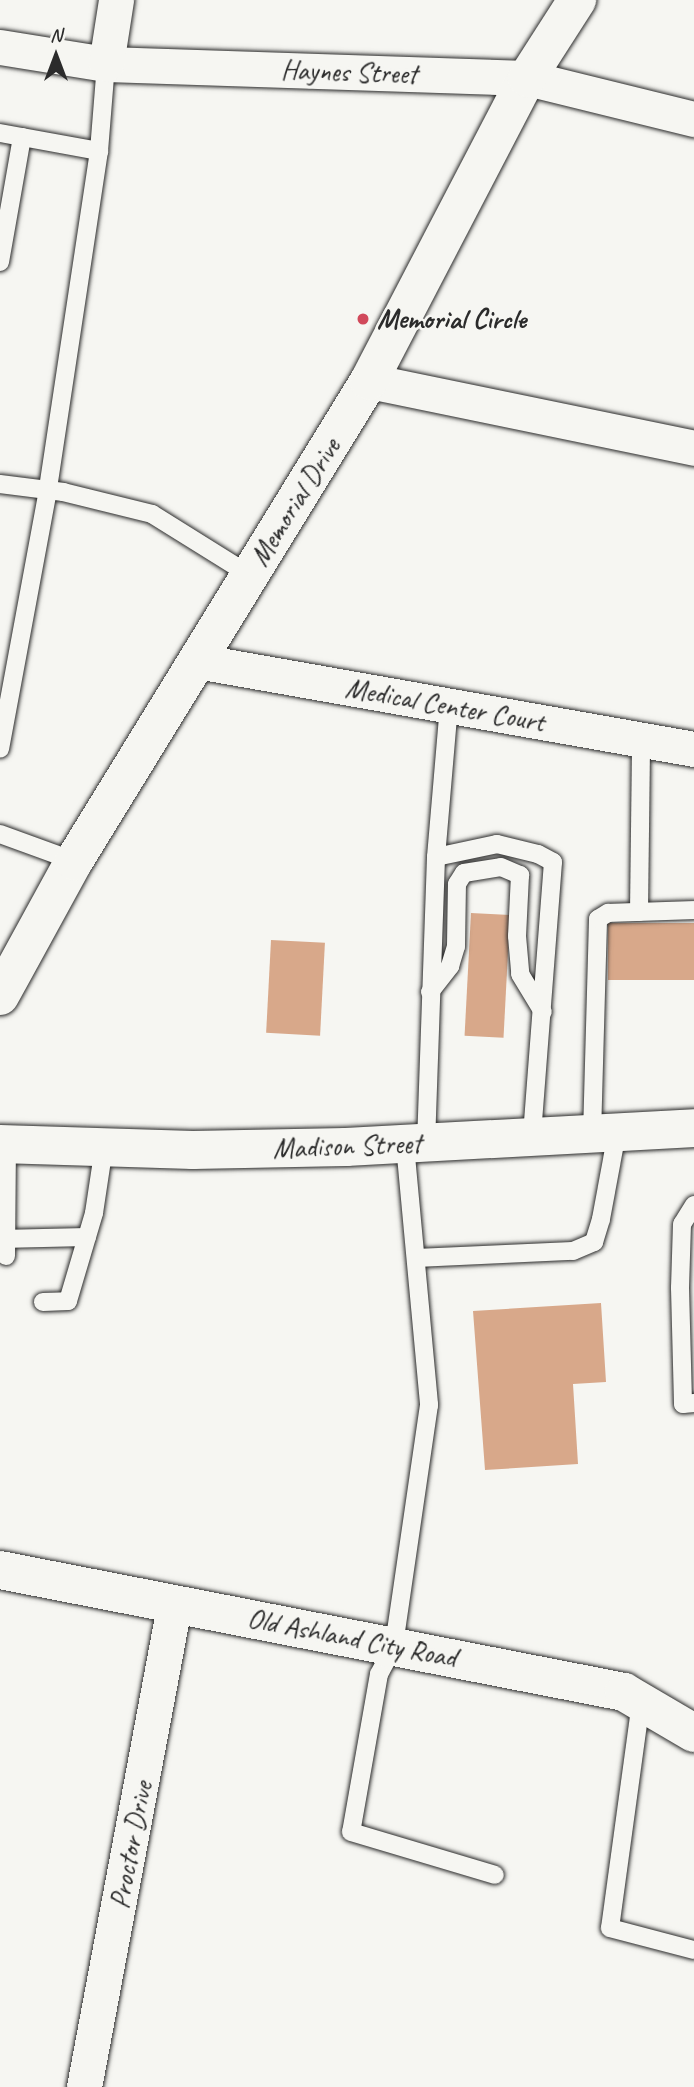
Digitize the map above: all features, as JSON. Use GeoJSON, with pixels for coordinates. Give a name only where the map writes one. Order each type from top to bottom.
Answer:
{"type":"FeatureCollection","features":[{"type":"Feature","properties":{"kind":"main road","name":"Memorial Drive"},"geometry":{"type":"LineString","coordinates":[[0,996],[74,861],[369,381],[527,78],[577,0]]}},
{"type":"Feature","properties":{"kind":"main road","name":"Madison Street"},"geometry":{"type":"LineString","coordinates":[[4,1144],[194,1150],[416,1145],[694,1128]]}},
{"type":"Feature","properties":{"kind":"main road","name":"Old Ashland City Road"},"geometry":{"type":"LineString","coordinates":[[0,1570],[625,1692],[694,1733]]}},
{"type":"Feature","properties":{"kind":"street"},"geometry":{"type":"LineString","coordinates":[[106,64],[116,0]]}},
{"type":"Feature","properties":{"kind":"street","name":"Haynes Street"},"geometry":{"type":"LineString","coordinates":[[0,47],[106,64],[527,78],[694,119]]}},
{"type":"Feature","properties":{"kind":"street"},"geometry":{"type":"LineString","coordinates":[[369,381],[694,448]]}},
{"type":"Feature","properties":{"kind":"street","name":"Medical Center Court"},"geometry":{"type":"LineString","coordinates":[[197,661],[694,749]]}},
{"type":"Feature","properties":{"kind":"street","name":"Proctor Drive"},"geometry":{"type":"LineString","coordinates":[[84,2087],[175,1603]]}},
{"type":"Feature","properties":{"kind":"lane"},"geometry":{"type":"LineString","coordinates":[[0,749],[48,490],[99,151],[106,64]]}},
{"type":"Feature","properties":{"kind":"lane"},"geometry":{"type":"LineString","coordinates":[[0,132],[99,151]]}},
{"type":"Feature","properties":{"kind":"lane"},"geometry":{"type":"LineString","coordinates":[[0,261],[22,137]]}},
{"type":"Feature","properties":{"kind":"lane"},"geometry":{"type":"LineString","coordinates":[[0,484],[48,490],[152,514],[250,575]]}},
{"type":"Feature","properties":{"kind":"lane"},"geometry":{"type":"LineString","coordinates":[[449,706],[436,857],[430,992],[416,1145],[416,1258],[429,1405],[394,1646],[379,1674],[351,1832],[495,1875]]}},
{"type":"Feature","properties":{"kind":"lane"},"geometry":{"type":"LineString","coordinates":[[639,912],[641,739]]}},
{"type":"Feature","properties":{"kind":"lane"},"geometry":{"type":"LineString","coordinates":[[0,834],[74,861]]}},
{"type":"Feature","properties":{"kind":"lane"},"geometry":{"type":"LineString","coordinates":[[436,857],[498,844],[538,854],[552,862],[532,1138]]}},
{"type":"Feature","properties":{"kind":"lane"},"geometry":{"type":"LineString","coordinates":[[430,992],[450,965],[456,946],[457,884],[464,873],[477,868],[501,867],[520,875],[517,936],[520,974],[543,1012]]}},
{"type":"Feature","properties":{"kind":"lane"},"geometry":{"type":"LineString","coordinates":[[416,1258],[573,1251],[594,1242],[604,1134],[598,919],[608,913],[694,910]]}},
{"type":"Feature","properties":{"kind":"lane"},"geometry":{"type":"LineString","coordinates":[[4,1144],[4,1245],[87,1237]]}},
{"type":"Feature","properties":{"kind":"lane"},"geometry":{"type":"LineString","coordinates":[[43,1302],[68,1301],[94,1213],[104,1147]]}},
{"type":"Feature","properties":{"kind":"lane"},"geometry":{"type":"LineString","coordinates":[[694,1205],[682,1224],[683,1404],[694,1403]]}},
{"type":"Feature","properties":{"kind":"lane"},"geometry":{"type":"LineString","coordinates":[[641,1702],[610,1928],[694,1950]]}},
{"type":"Feature","properties":{"kind":"building"},"geometry":{"type":"Polygon","coordinates":[[[471,913],[510,915],[504,1038],[465,1036],[471,913]]]}},
{"type":"Feature","properties":{"kind":"building"},"geometry":{"type":"Polygon","coordinates":[[[608,923],[694,923],[694,980],[608,980],[608,923]]]}},
{"type":"Feature","properties":{"kind":"building"},"geometry":{"type":"Polygon","coordinates":[[[271,940],[325,943],[320,1036],[266,1033],[271,940]]]}},
{"type":"Feature","properties":{"kind":"building"},"geometry":{"type":"Polygon","coordinates":[[[601,1303],[606,1382],[573,1384],[578,1464],[485,1470],[473,1311],[601,1303]]]}},
{"type":"Feature","properties":{"kind":"place","name":"Memorial Circle"},"geometry":{"type":"Point","coordinates":[363,319]}}]}
